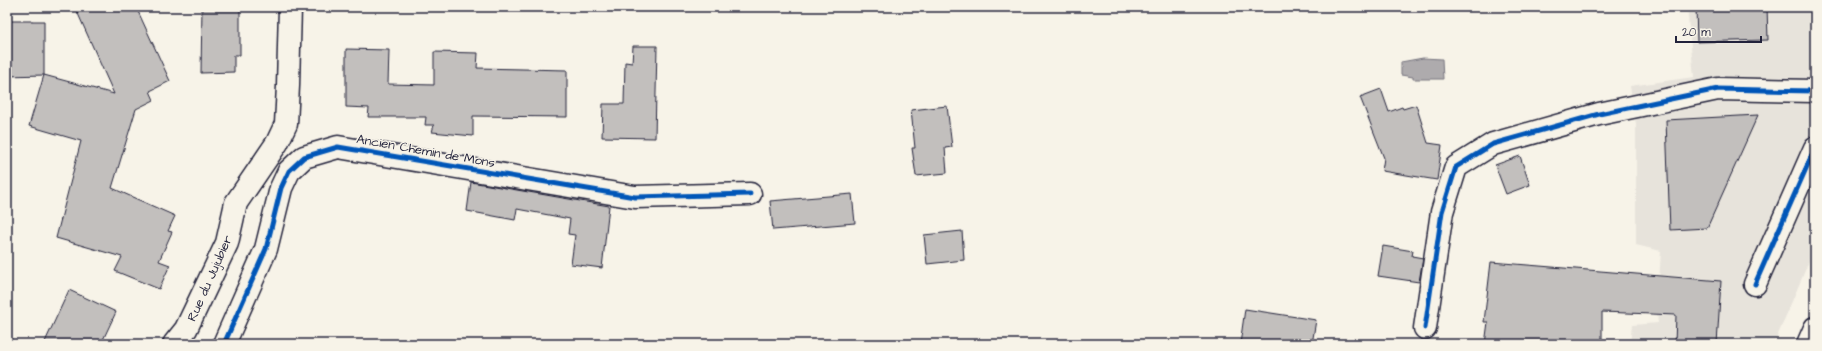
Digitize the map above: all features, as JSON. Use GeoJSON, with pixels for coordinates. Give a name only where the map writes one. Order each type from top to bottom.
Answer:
{"type":"FeatureCollection","features":[{"type":"Feature","properties":{"kind":"street","name":"Rue du Jujubier"},"geometry":{"type":"LineString","coordinates":[[174,344],[186,329],[227,243],[236,203],[277,143],[286,124],[290,7]]}},
{"type":"Feature","properties":{"kind":"street"},"geometry":{"type":"LineString","coordinates":[[1425,328],[1442,212],[1456,167],[1493,144],[1599,114],[1718,89],[1815,91]]}},
{"type":"Feature","properties":{"kind":"street","name":"Ancien Chemin de Mons"},"geometry":{"type":"LineString","coordinates":[[224,344],[266,249],[281,188],[289,171],[304,157],[338,147],[635,197],[750,194]]}},
{"type":"Feature","properties":{"kind":"street"},"geometry":{"type":"LineString","coordinates":[[1755,284],[1815,148]]}},
{"type":"Feature","properties":{"kind":"street"},"geometry":{"type":"LineString","coordinates":[[1808,344],[1815,328]]}},
{"type":"Feature","properties":{"kind":"shaded area"},"geometry":{"type":"Polygon","coordinates":[[[1687,7],[1815,7],[1815,247],[1774,344],[1630,344],[1632,325],[1658,323],[1657,314],[1661,251],[1636,245],[1636,124],[1630,86],[1694,77],[1687,7]]]}},
{"type":"Feature","properties":{"kind":"shaded area"},"geometry":{"type":"Polygon","coordinates":[[[1423,58],[1442,59],[1443,79],[1413,79],[1413,77],[1401,75],[1401,62],[1423,58]]]}},
{"type":"Feature","properties":{"kind":"building"},"geometry":{"type":"Polygon","coordinates":[[[75,7],[136,7],[170,81],[150,91],[154,100],[136,109],[112,188],[175,216],[168,231],[172,232],[159,261],[170,265],[159,289],[115,271],[122,257],[56,238],[81,141],[29,126],[44,75],[114,94],[75,7]]]}},
{"type":"Feature","properties":{"kind":"building"},"geometry":{"type":"Polygon","coordinates":[[[202,7],[240,7],[240,55],[234,55],[234,72],[201,73],[202,7]]]}},
{"type":"Feature","properties":{"kind":"building"},"geometry":{"type":"Polygon","coordinates":[[[1696,7],[1767,7],[1768,40],[1697,42],[1696,7]]]}},
{"type":"Feature","properties":{"kind":"building"},"geometry":{"type":"Polygon","coordinates":[[[7,21],[44,21],[44,75],[7,76],[7,21]]]}},
{"type":"Feature","properties":{"kind":"building"},"geometry":{"type":"Polygon","coordinates":[[[633,46],[657,46],[655,138],[602,137],[603,104],[624,104],[625,62],[632,63],[633,46]]]}},
{"type":"Feature","properties":{"kind":"building"},"geometry":{"type":"Polygon","coordinates":[[[346,49],[389,50],[388,84],[434,85],[434,52],[478,53],[477,68],[567,70],[567,117],[473,116],[473,136],[432,132],[434,125],[425,125],[426,117],[368,117],[369,108],[346,107],[346,49]]]}},
{"type":"Feature","properties":{"kind":"building"},"geometry":{"type":"Polygon","coordinates":[[[1381,89],[1389,112],[1402,107],[1403,109],[1416,105],[1428,143],[1442,145],[1437,180],[1382,171],[1384,158],[1360,97],[1381,89]]]}},
{"type":"Feature","properties":{"kind":"building"},"geometry":{"type":"Polygon","coordinates":[[[947,106],[952,147],[945,148],[947,173],[916,176],[912,148],[915,148],[911,110],[947,106]]]}},
{"type":"Feature","properties":{"kind":"building"},"geometry":{"type":"Polygon","coordinates":[[[1758,115],[1707,228],[1670,230],[1666,120],[1758,115]]]}},
{"type":"Feature","properties":{"kind":"building"},"geometry":{"type":"Polygon","coordinates":[[[1520,156],[1530,185],[1506,194],[1495,165],[1520,156]]]}},
{"type":"Feature","properties":{"kind":"building"},"geometry":{"type":"Polygon","coordinates":[[[471,182],[609,206],[602,268],[571,264],[575,235],[568,234],[570,219],[517,209],[515,220],[467,211],[471,182]]]}},
{"type":"Feature","properties":{"kind":"building"},"geometry":{"type":"Polygon","coordinates":[[[852,194],[855,223],[773,230],[770,201],[852,194]]]}},
{"type":"Feature","properties":{"kind":"building"},"geometry":{"type":"Polygon","coordinates":[[[962,231],[964,260],[927,264],[924,235],[962,231]]]}},
{"type":"Feature","properties":{"kind":"building"},"geometry":{"type":"Polygon","coordinates":[[[1383,246],[1413,251],[1412,256],[1423,258],[1419,282],[1378,276],[1383,246]]]}},
{"type":"Feature","properties":{"kind":"building"},"geometry":{"type":"Polygon","coordinates":[[[1491,262],[1721,281],[1717,344],[1675,344],[1676,315],[1602,312],[1602,344],[1485,344],[1488,322],[1484,322],[1491,262]]]}},
{"type":"Feature","properties":{"kind":"building"},"geometry":{"type":"Polygon","coordinates":[[[69,290],[116,312],[101,344],[44,344],[69,290]]]}},
{"type":"Feature","properties":{"kind":"building"},"geometry":{"type":"Polygon","coordinates":[[[1245,309],[1316,320],[1312,344],[1240,344],[1245,309]]]}},
{"type":"Feature","properties":{"kind":"cycle path"},"geometry":{"type":"LineString","coordinates":[[1425,328],[1442,212],[1456,167],[1493,144],[1599,114],[1718,89],[1815,91]]}},
{"type":"Feature","properties":{"kind":"cycle path"},"geometry":{"type":"LineString","coordinates":[[224,344],[266,249],[281,188],[289,171],[304,157],[338,147],[635,197],[750,194]]}},
{"type":"Feature","properties":{"kind":"cycle path"},"geometry":{"type":"LineString","coordinates":[[1755,284],[1815,148]]}}]}
